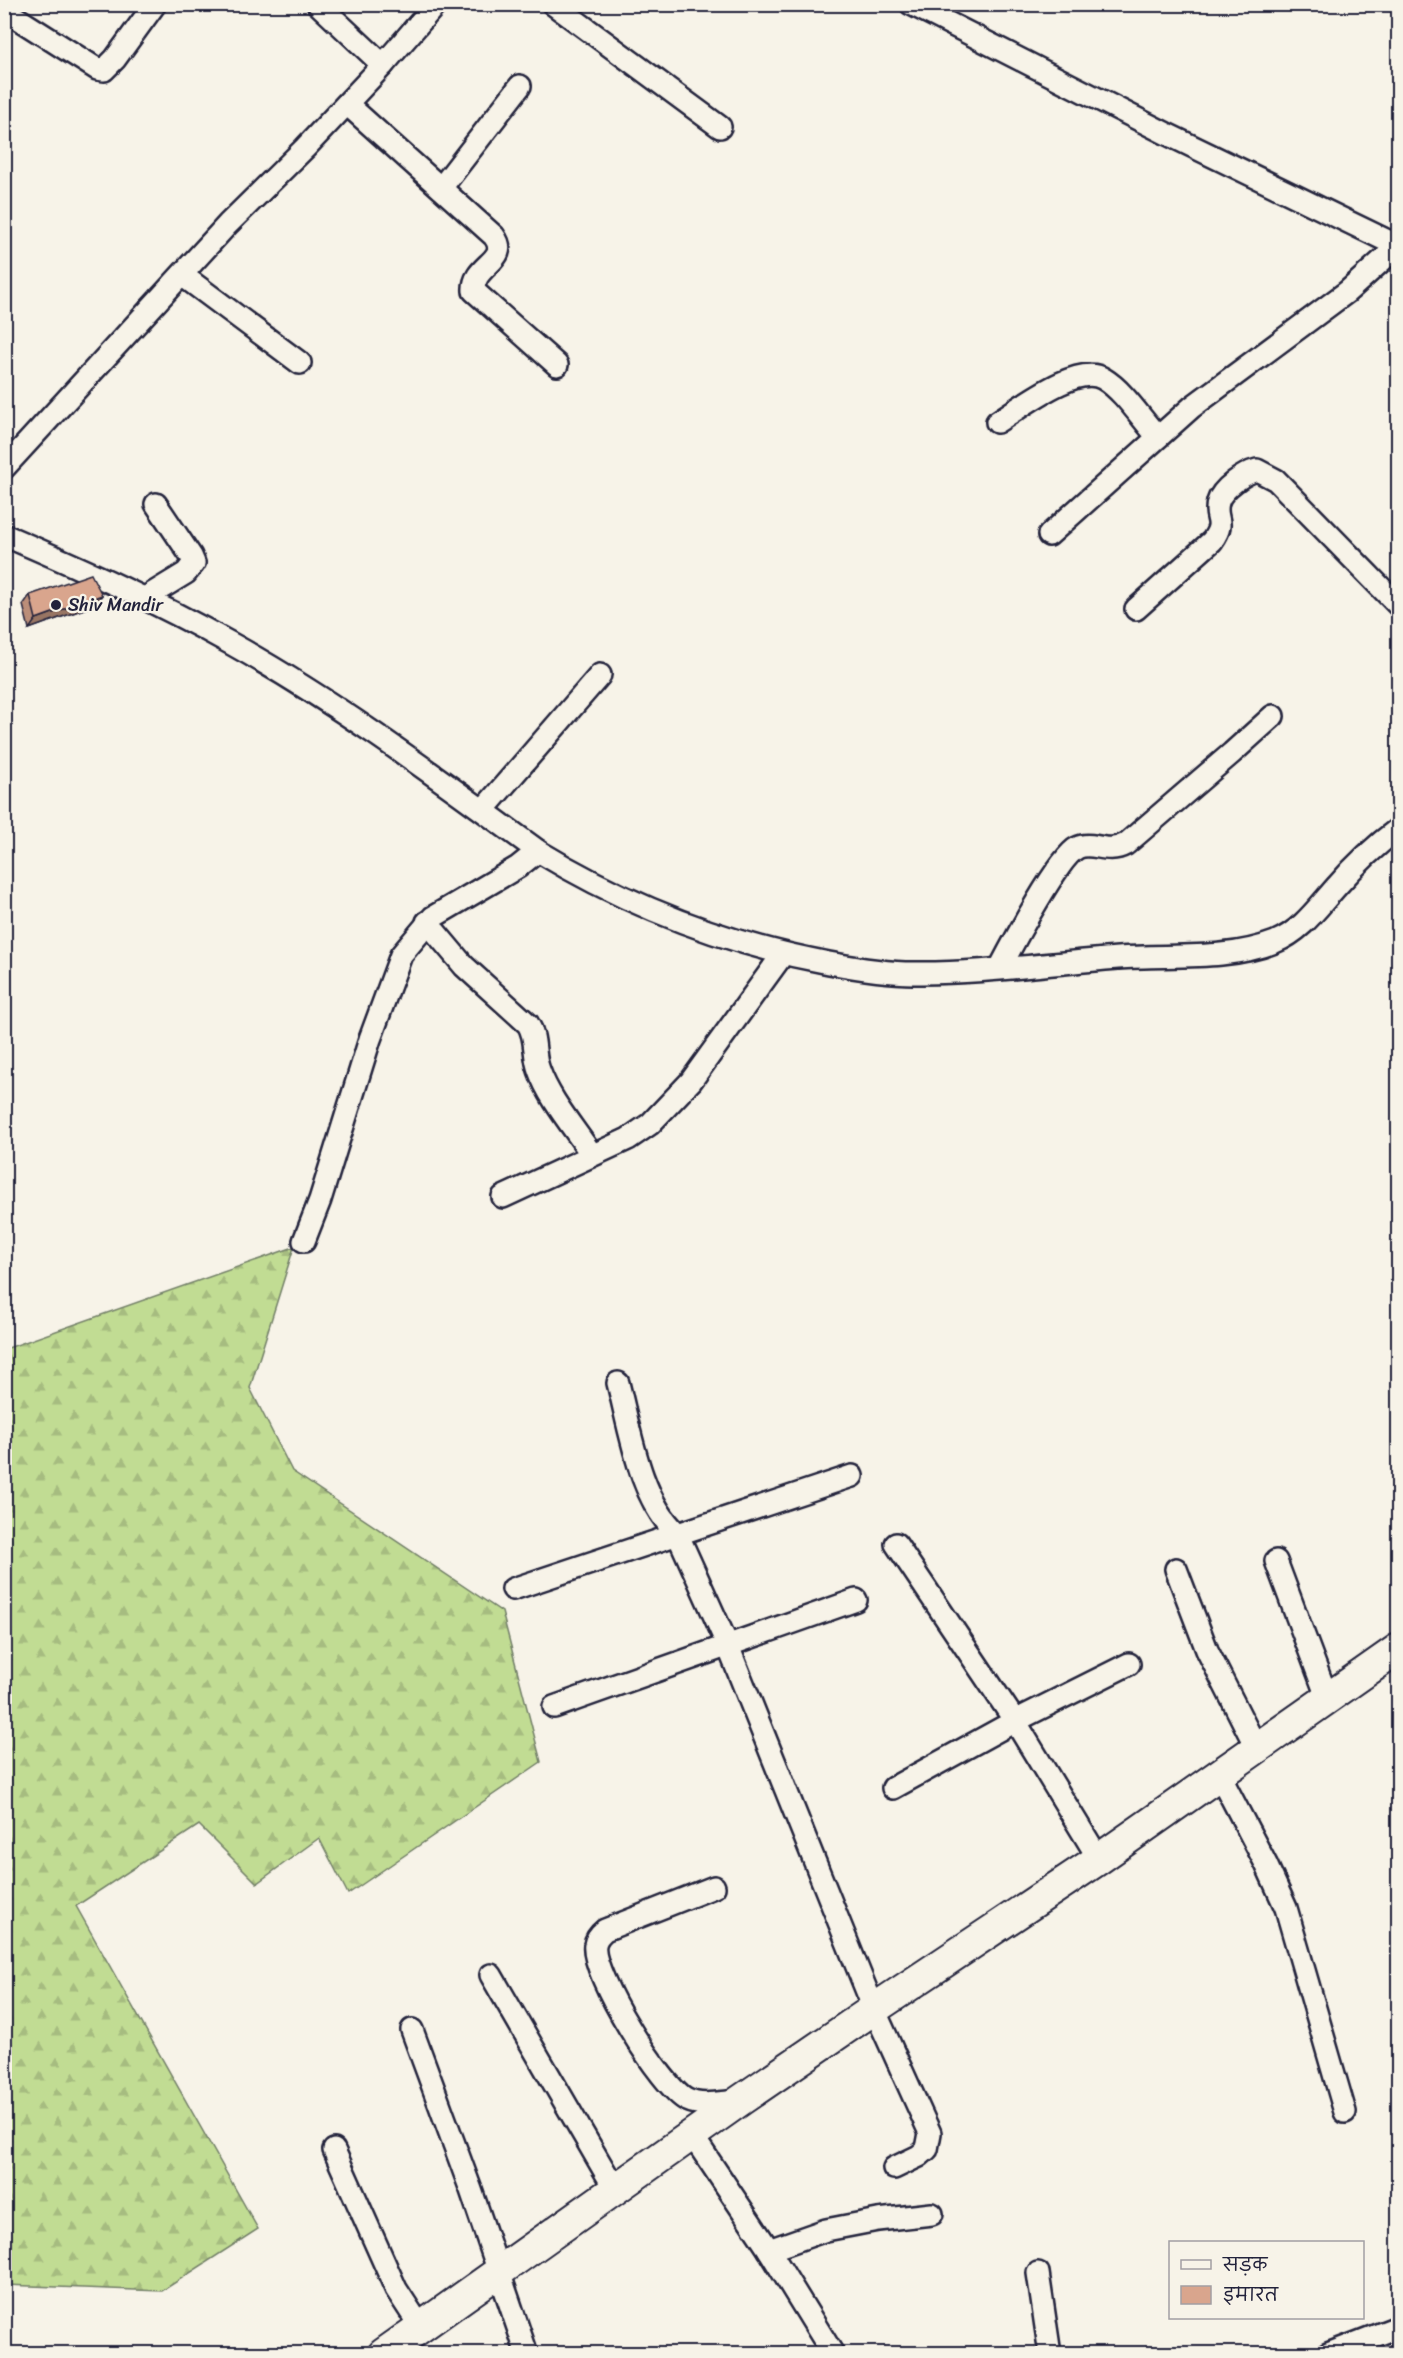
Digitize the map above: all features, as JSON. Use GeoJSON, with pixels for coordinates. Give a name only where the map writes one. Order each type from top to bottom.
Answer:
{"type":"FeatureCollection","features":[{"type":"Feature","properties":{"kind":"street"},"geometry":{"type":"LineString","coordinates":[[4,10],[97,69],[104,70],[115,59],[155,4]]}},
{"type":"Feature","properties":{"kind":"street"},"geometry":{"type":"LineString","coordinates":[[318,4],[383,65]]}},
{"type":"Feature","properties":{"kind":"street"},"geometry":{"type":"LineString","coordinates":[[4,468],[228,224],[347,104],[436,4]]}},
{"type":"Feature","properties":{"kind":"street"},"geometry":{"type":"LineString","coordinates":[[553,4],[720,127]]}},
{"type":"Feature","properties":{"kind":"street"},"geometry":{"type":"LineString","coordinates":[[911,4],[1169,135],[1398,246],[1347,292],[1201,400],[1049,535]]}},
{"type":"Feature","properties":{"kind":"street"},"geometry":{"type":"LineString","coordinates":[[441,188],[520,86]]}},
{"type":"Feature","properties":{"kind":"street"},"geometry":{"type":"LineString","coordinates":[[347,104],[499,243],[499,250],[493,259],[473,281],[474,291],[557,365]]}},
{"type":"Feature","properties":{"kind":"street"},"geometry":{"type":"LineString","coordinates":[[182,276],[300,363]]}},
{"type":"Feature","properties":{"kind":"street"},"geometry":{"type":"LineString","coordinates":[[997,422],[1067,380],[1092,375],[1103,378],[1115,388],[1158,437]]}},
{"type":"Feature","properties":{"kind":"street"},"geometry":{"type":"LineString","coordinates":[[1136,609],[1212,541],[1220,531],[1218,501],[1223,492],[1248,472],[1257,470],[1276,480],[1398,605]]}},
{"type":"Feature","properties":{"kind":"street"},"geometry":{"type":"LineString","coordinates":[[145,598],[186,573],[194,563],[192,556],[156,504]]}},
{"type":"Feature","properties":{"kind":"street"},"geometry":{"type":"LineString","coordinates":[[4,535],[145,598],[265,663],[367,728],[538,851],[560,864],[640,903],[716,935],[783,954],[860,969],[911,973],[1152,955],[1225,954],[1245,951],[1290,935],[1306,921],[1362,858],[1398,829]]}},
{"type":"Feature","properties":{"kind":"street"},"geometry":{"type":"LineString","coordinates":[[483,810],[600,675]]}},
{"type":"Feature","properties":{"kind":"street"},"geometry":{"type":"LineString","coordinates":[[1000,968],[1036,903],[1076,848],[1084,846],[1117,849],[1126,844],[1273,716]]}},
{"type":"Feature","properties":{"kind":"street"},"geometry":{"type":"LineString","coordinates":[[303,1241],[320,1200],[389,984],[401,955],[428,922],[443,910],[518,867],[538,851]]}},
{"type":"Feature","properties":{"kind":"street"},"geometry":{"type":"LineString","coordinates":[[428,922],[464,966],[528,1024],[533,1037],[535,1059],[544,1083],[592,1155]]}},
{"type":"Feature","properties":{"kind":"street"},"geometry":{"type":"LineString","coordinates":[[503,1197],[628,1138],[650,1124],[691,1081],[783,954]]}},
{"type":"Feature","properties":{"kind":"street"},"geometry":{"type":"LineString","coordinates":[[618,1383],[644,1480],[667,1525],[677,1533],[728,1646],[874,2008],[930,2133],[927,2149],[919,2156],[894,2168]]}},
{"type":"Feature","properties":{"kind":"street"},"geometry":{"type":"LineString","coordinates":[[513,1589],[852,1476]]}},
{"type":"Feature","properties":{"kind":"street"},"geometry":{"type":"LineString","coordinates":[[896,1544],[1015,1721],[1099,1859]]}},
{"type":"Feature","properties":{"kind":"street"},"geometry":{"type":"LineString","coordinates":[[1276,1561],[1327,1697]]}},
{"type":"Feature","properties":{"kind":"street"},"geometry":{"type":"LineString","coordinates":[[1176,1569],[1207,1650],[1257,1747]]}},
{"type":"Feature","properties":{"kind":"street"},"geometry":{"type":"LineString","coordinates":[[554,1707],[856,1600]]}},
{"type":"Feature","properties":{"kind":"street"},"geometry":{"type":"LineString","coordinates":[[383,2354],[741,2100],[874,2008],[1099,1859],[1398,1648]]}},
{"type":"Feature","properties":{"kind":"street"},"geometry":{"type":"LineString","coordinates":[[893,1788],[1015,1721],[1130,1664]]}},
{"type":"Feature","properties":{"kind":"street"},"geometry":{"type":"LineString","coordinates":[[1219,1774],[1286,1908],[1345,2112]]}},
{"type":"Feature","properties":{"kind":"street"},"geometry":{"type":"LineString","coordinates":[[714,1887],[605,1930],[598,1936],[595,1950],[606,1988],[642,2046],[673,2089],[688,2101],[708,2104],[741,2100]]}},
{"type":"Feature","properties":{"kind":"street"},"geometry":{"type":"LineString","coordinates":[[491,1976],[615,2189]]}},
{"type":"Feature","properties":{"kind":"street"},"geometry":{"type":"LineString","coordinates":[[412,2030],[471,2190],[527,2354]]}},
{"type":"Feature","properties":{"kind":"street"},"geometry":{"type":"LineString","coordinates":[[692,2135],[769,2250],[833,2354]]}},
{"type":"Feature","properties":{"kind":"street"},"geometry":{"type":"LineString","coordinates":[[334,2150],[396,2289],[420,2326]]}},
{"type":"Feature","properties":{"kind":"street"},"geometry":{"type":"LineString","coordinates":[[769,2250],[826,2230],[878,2220],[933,2214]]}},
{"type":"Feature","properties":{"kind":"street"},"geometry":{"type":"LineString","coordinates":[[1038,2273],[1050,2354]]}},
{"type":"Feature","properties":{"kind":"street"},"geometry":{"type":"LineString","coordinates":[[1341,2352],[1398,2327]]}},
{"type":"Feature","properties":{"kind":"green space"},"geometry":{"type":"Polygon","coordinates":[[[294,1247],[250,1388],[292,1471],[502,1612],[541,1762],[348,1894],[319,1838],[257,1883],[199,1825],[76,1906],[258,2229],[162,2291],[5,2285],[5,1349],[294,1247]]]}},
{"type":"Feature","properties":{"kind":"building"},"geometry":{"type":"Polygon","coordinates":[[[91,574],[102,595],[36,619],[30,595],[91,574]]]}},
{"type":"Feature","properties":{"kind":"place","name":"Shiv Mandir"},"geometry":{"type":"Point","coordinates":[56,605]}}]}
